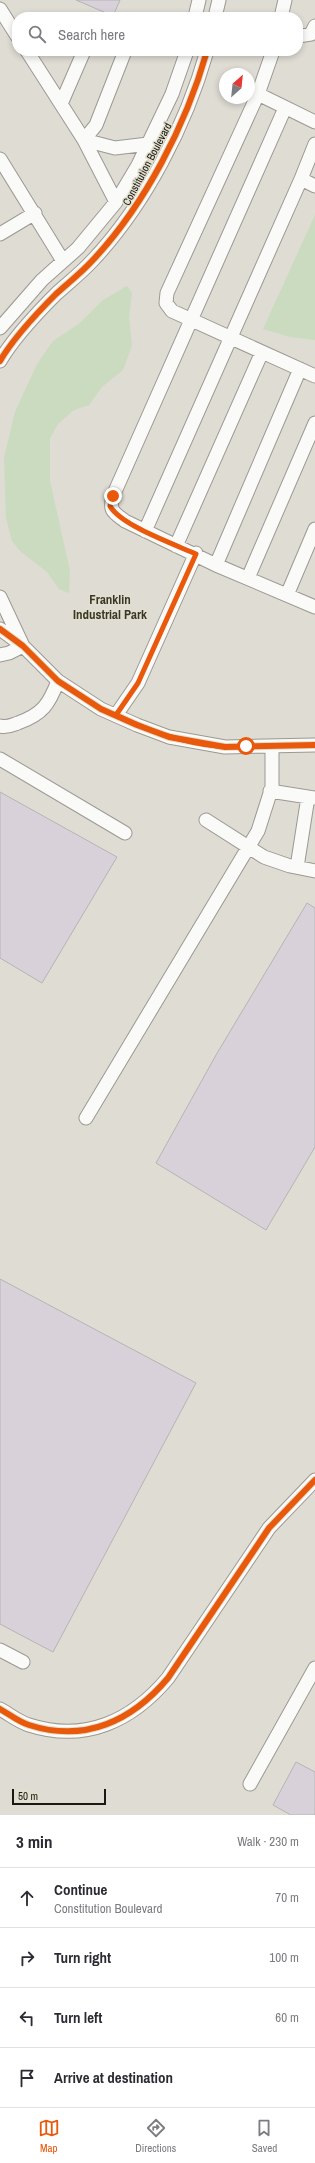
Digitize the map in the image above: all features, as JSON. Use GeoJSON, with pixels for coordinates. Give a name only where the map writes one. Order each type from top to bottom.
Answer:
{"type":"FeatureCollection","features":[{"type":"Feature","properties":{"kind":"street"},"geometry":{"type":"LineString","coordinates":[[196,12],[199,0]]}},
{"type":"Feature","properties":{"kind":"street"},"geometry":{"type":"LineString","coordinates":[[216,12],[219,0]]}},
{"type":"Feature","properties":{"kind":"street"},"geometry":{"type":"LineString","coordinates":[[283,12],[285,0]]}},
{"type":"Feature","properties":{"kind":"street"},"geometry":{"type":"LineString","coordinates":[[0,9],[12,28]]}},
{"type":"Feature","properties":{"kind":"street"},"geometry":{"type":"LineString","coordinates":[[303,35],[311,34],[315,26]]}},
{"type":"Feature","properties":{"kind":"street"},"geometry":{"type":"LineString","coordinates":[[30,56],[84,140],[116,202]]}},
{"type":"Feature","properties":{"kind":"street"},"geometry":{"type":"LineString","coordinates":[[61,104],[82,56]]}},
{"type":"Feature","properties":{"kind":"street"},"geometry":{"type":"LineString","coordinates":[[84,140],[96,125],[123,56]]}},
{"type":"Feature","properties":{"kind":"street","name":"Constitution Boulevard"},"geometry":{"type":"LineString","coordinates":[[0,328],[25,298],[78,248],[116,202],[148,144],[172,94],[185,56]]}},
{"type":"Feature","properties":{"kind":"street","name":"Constitution Boulevard"},"geometry":{"type":"LineString","coordinates":[[0,361],[6,351],[40,311],[92,261],[132,213],[155,174],[190,102],[205,56]]}},
{"type":"Feature","properties":{"kind":"street"},"geometry":{"type":"LineString","coordinates":[[270,56],[258,94],[167,293],[166,303],[172,311],[315,376]]}},
{"type":"Feature","properties":{"kind":"street"},"geometry":{"type":"LineString","coordinates":[[258,94],[315,122]]}},
{"type":"Feature","properties":{"kind":"street"},"geometry":{"type":"LineString","coordinates":[[286,108],[113,496],[110,506],[113,512],[125,521],[145,531],[315,607]]}},
{"type":"Feature","properties":{"kind":"street"},"geometry":{"type":"LineString","coordinates":[[84,140],[115,148],[148,144]]}},
{"type":"Feature","properties":{"kind":"street"},"geometry":{"type":"LineString","coordinates":[[145,531],[302,179],[315,144]]}},
{"type":"Feature","properties":{"kind":"street"},"geometry":{"type":"LineString","coordinates":[[0,159],[35,213],[63,261]]}},
{"type":"Feature","properties":{"kind":"street"},"geometry":{"type":"LineString","coordinates":[[302,179],[315,186]]}},
{"type":"Feature","properties":{"kind":"street"},"geometry":{"type":"LineString","coordinates":[[0,234],[35,213]]}},
{"type":"Feature","properties":{"kind":"street"},"geometry":{"type":"LineString","coordinates":[[176,546],[262,352]]}},
{"type":"Feature","properties":{"kind":"street"},"geometry":{"type":"LineString","coordinates":[[216,564],[300,370]]}},
{"type":"Feature","properties":{"kind":"street"},"geometry":{"type":"LineString","coordinates":[[248,578],[315,423]]}},
{"type":"Feature","properties":{"kind":"street"},"geometry":{"type":"LineString","coordinates":[[287,594],[315,529]]}},
{"type":"Feature","properties":{"kind":"street"},"geometry":{"type":"LineString","coordinates":[[116,715],[138,683],[196,554]]}},
{"type":"Feature","properties":{"kind":"street"},"geometry":{"type":"LineString","coordinates":[[0,597],[23,646]]}},
{"type":"Feature","properties":{"kind":"street"},"geometry":{"type":"LineString","coordinates":[[0,629],[23,646],[58,680],[101,709],[169,737],[225,747],[315,745]]}},
{"type":"Feature","properties":{"kind":"street"},"geometry":{"type":"LineString","coordinates":[[0,655],[9,653],[23,646]]}},
{"type":"Feature","properties":{"kind":"street"},"geometry":{"type":"LineString","coordinates":[[2,730],[33,718],[49,703],[58,680]]}},
{"type":"Feature","properties":{"kind":"street"},"geometry":{"type":"LineString","coordinates":[[86,1118],[258,831],[270,791],[272,747]]}},
{"type":"Feature","properties":{"kind":"street"},"geometry":{"type":"LineString","coordinates":[[0,759],[125,833]]}},
{"type":"Feature","properties":{"kind":"street"},"geometry":{"type":"LineString","coordinates":[[270,791],[311,798],[297,867]]}},
{"type":"Feature","properties":{"kind":"street"},"geometry":{"type":"LineString","coordinates":[[206,820],[264,857],[315,871]]}},
{"type":"Feature","properties":{"kind":"street"},"geometry":{"type":"LineString","coordinates":[[0,1709],[29,1725],[60,1732],[76,1732],[93,1729],[124,1717],[136,1709],[154,1695],[168,1678],[269,1528],[315,1480]]}},
{"type":"Feature","properties":{"kind":"street"},"geometry":{"type":"LineString","coordinates":[[0,1650],[23,1662]]}},
{"type":"Feature","properties":{"kind":"street"},"geometry":{"type":"LineString","coordinates":[[250,1784],[315,1668]]}},
{"type":"Feature","properties":{"kind":"green space"},"geometry":{"type":"Polygon","coordinates":[[[315,215],[315,340],[290,337],[263,329],[315,215]]]}},
{"type":"Feature","properties":{"kind":"green space"},"geometry":{"type":"Polygon","coordinates":[[[127,286],[132,293],[129,318],[132,345],[123,370],[102,387],[89,405],[74,410],[58,424],[50,438],[50,481],[70,571],[69,593],[59,589],[47,572],[20,551],[12,541],[6,518],[4,458],[15,412],[37,364],[53,341],[80,323],[103,300],[127,286]]]}},
{"type":"Feature","properties":{"kind":"building"},"geometry":{"type":"Polygon","coordinates":[[[76,0],[120,0],[115,12],[104,12],[76,0]]]}},
{"type":"Feature","properties":{"kind":"building"},"geometry":{"type":"Polygon","coordinates":[[[0,792],[117,857],[42,983],[0,958],[0,792]]]}},
{"type":"Feature","properties":{"kind":"building"},"geometry":{"type":"Polygon","coordinates":[[[307,903],[315,908],[315,1147],[266,1230],[156,1163],[216,1055],[307,903]]]}},
{"type":"Feature","properties":{"kind":"building"},"geometry":{"type":"Polygon","coordinates":[[[0,1279],[196,1383],[53,1652],[0,1624],[0,1279]]]}},
{"type":"Feature","properties":{"kind":"building"},"geometry":{"type":"Polygon","coordinates":[[[296,1762],[315,1772],[315,1815],[291,1815],[273,1805],[296,1762]]]}},
{"type":"Feature","properties":{"kind":"cycle path"},"geometry":{"type":"LineString","coordinates":[[0,361],[26,326],[56,294],[92,261],[129,215],[162,163],[188,107],[205,56]]}},
{"type":"Feature","properties":{"kind":"cycle path"},"geometry":{"type":"LineString","coordinates":[[0,629],[23,646],[58,681],[101,709],[169,737],[225,747],[315,745]]}},
{"type":"Feature","properties":{"kind":"cycle path"},"geometry":{"type":"LineString","coordinates":[[0,1709],[25,1724],[50,1730],[69,1731],[88,1729],[106,1724],[123,1717],[139,1706],[168,1678],[269,1528],[315,1480]]}},
{"type":"Feature","properties":{"kind":"district","name":"Franklin Industrial Park"},"geometry":{"type":"Point","coordinates":[110,606]}},
{"type":"Feature","properties":{"kind":"route"},"geometry":{"type":"LineString","coordinates":[[113,496],[110,506],[113,512],[125,521],[196,554],[138,683],[116,715],[169,737],[225,747],[246,746]]}}]}
